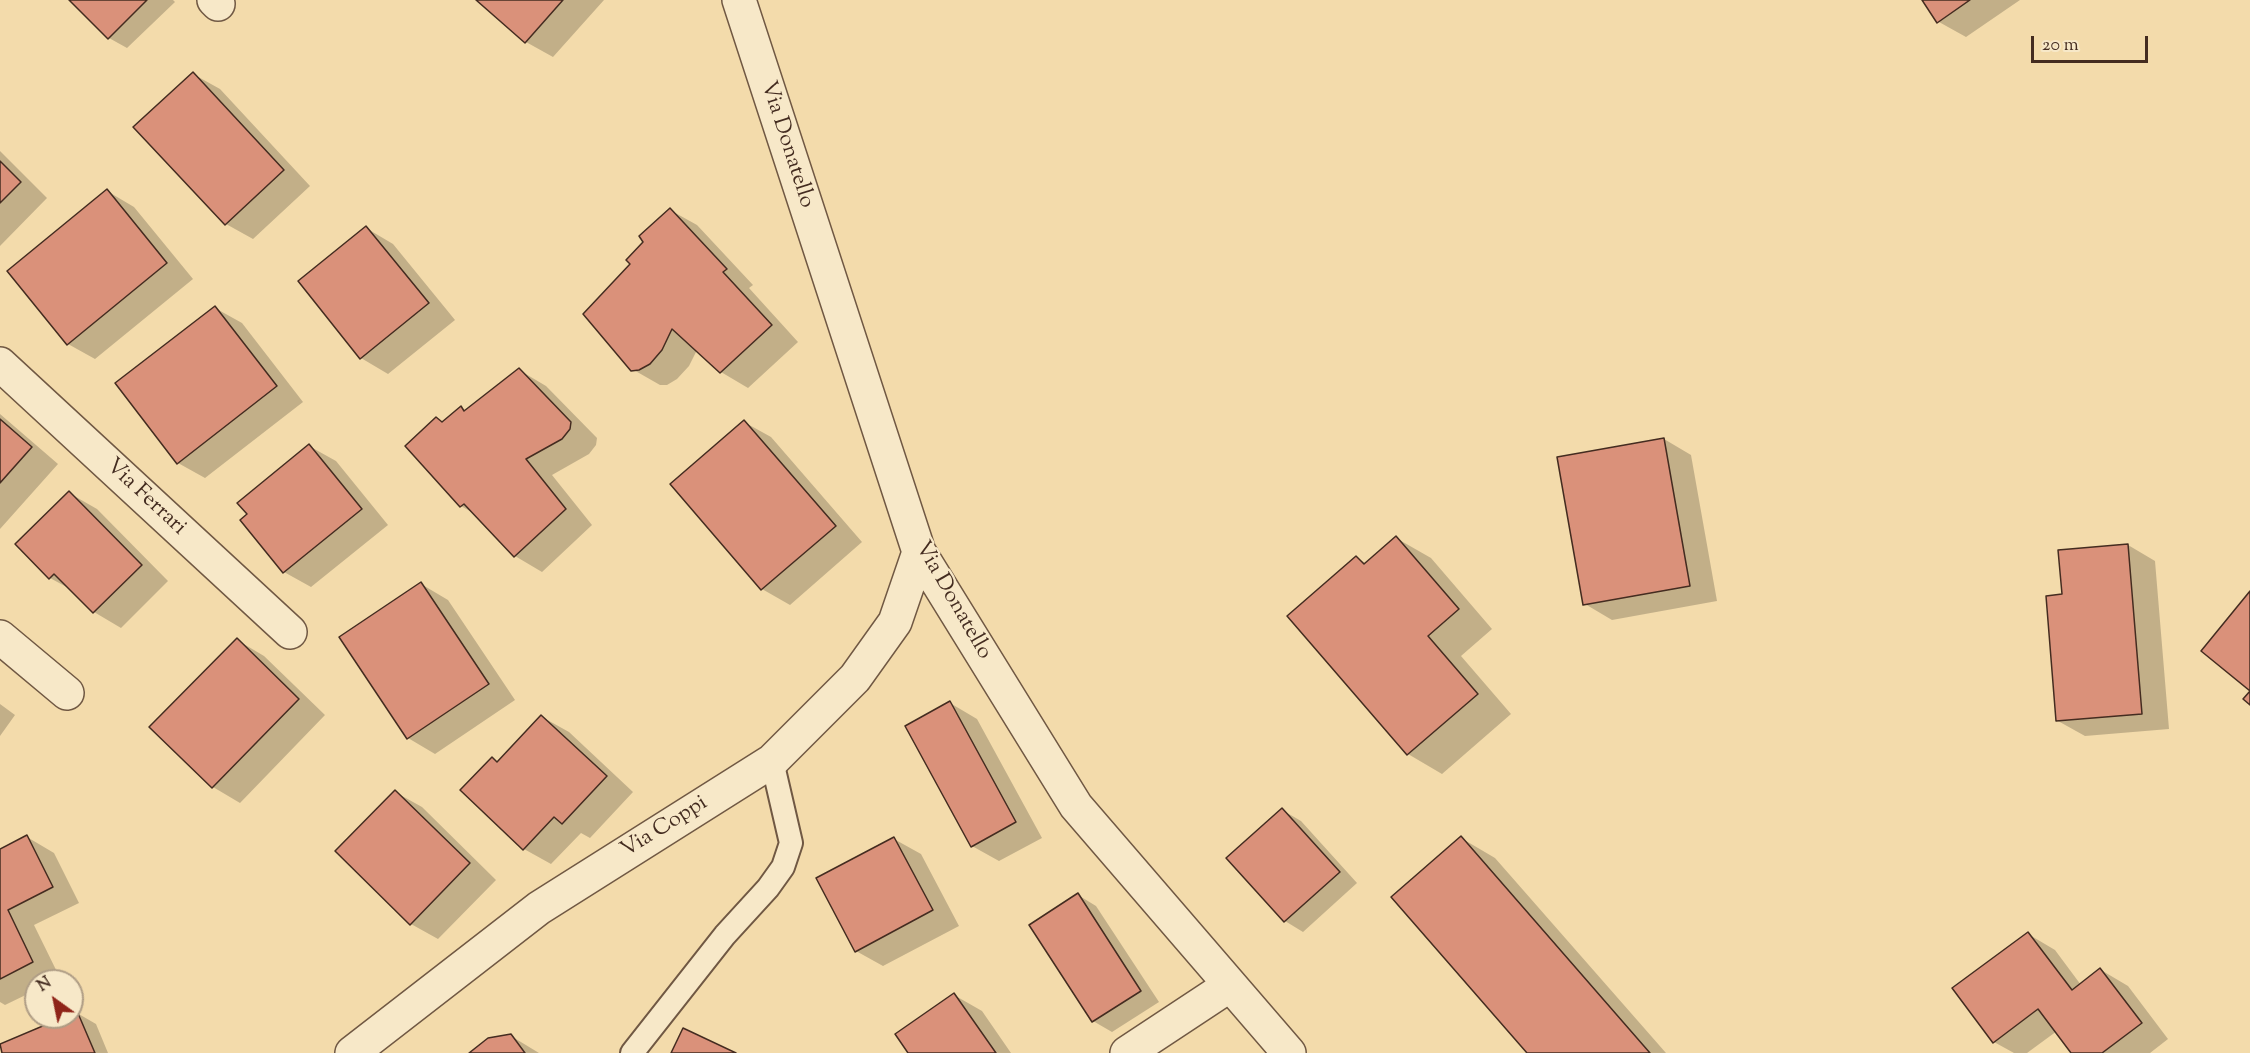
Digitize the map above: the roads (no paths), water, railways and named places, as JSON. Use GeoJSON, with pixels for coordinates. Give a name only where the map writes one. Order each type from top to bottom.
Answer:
{"type":"FeatureCollection","features":[{"type":"Feature","properties":{"kind":"street","name":"Via Donatello"},"geometry":{"type":"LineString","coordinates":[[739,0],[919,552],[1076,806],[1289,1053]]}},
{"type":"Feature","properties":{"kind":"street","name":"Via Ferrari"},"geometry":{"type":"LineString","coordinates":[[0,364],[290,632]]}},
{"type":"Feature","properties":{"kind":"street","name":"Via Coppi"},"geometry":{"type":"LineString","coordinates":[[352,1053],[538,908],[772,761],[861,669],[895,621],[919,552]]}},
{"type":"Feature","properties":{"kind":"street"},"geometry":{"type":"LineString","coordinates":[[0,637],[66,693]]}},
{"type":"Feature","properties":{"kind":"street"},"geometry":{"type":"LineString","coordinates":[[1127,1053],[1230,985]]}},
{"type":"Feature","properties":{"kind":"lane"},"geometry":{"type":"LineString","coordinates":[[632,1053],[725,935],[768,888],[783,867],[790,843],[772,761]]}}]}
